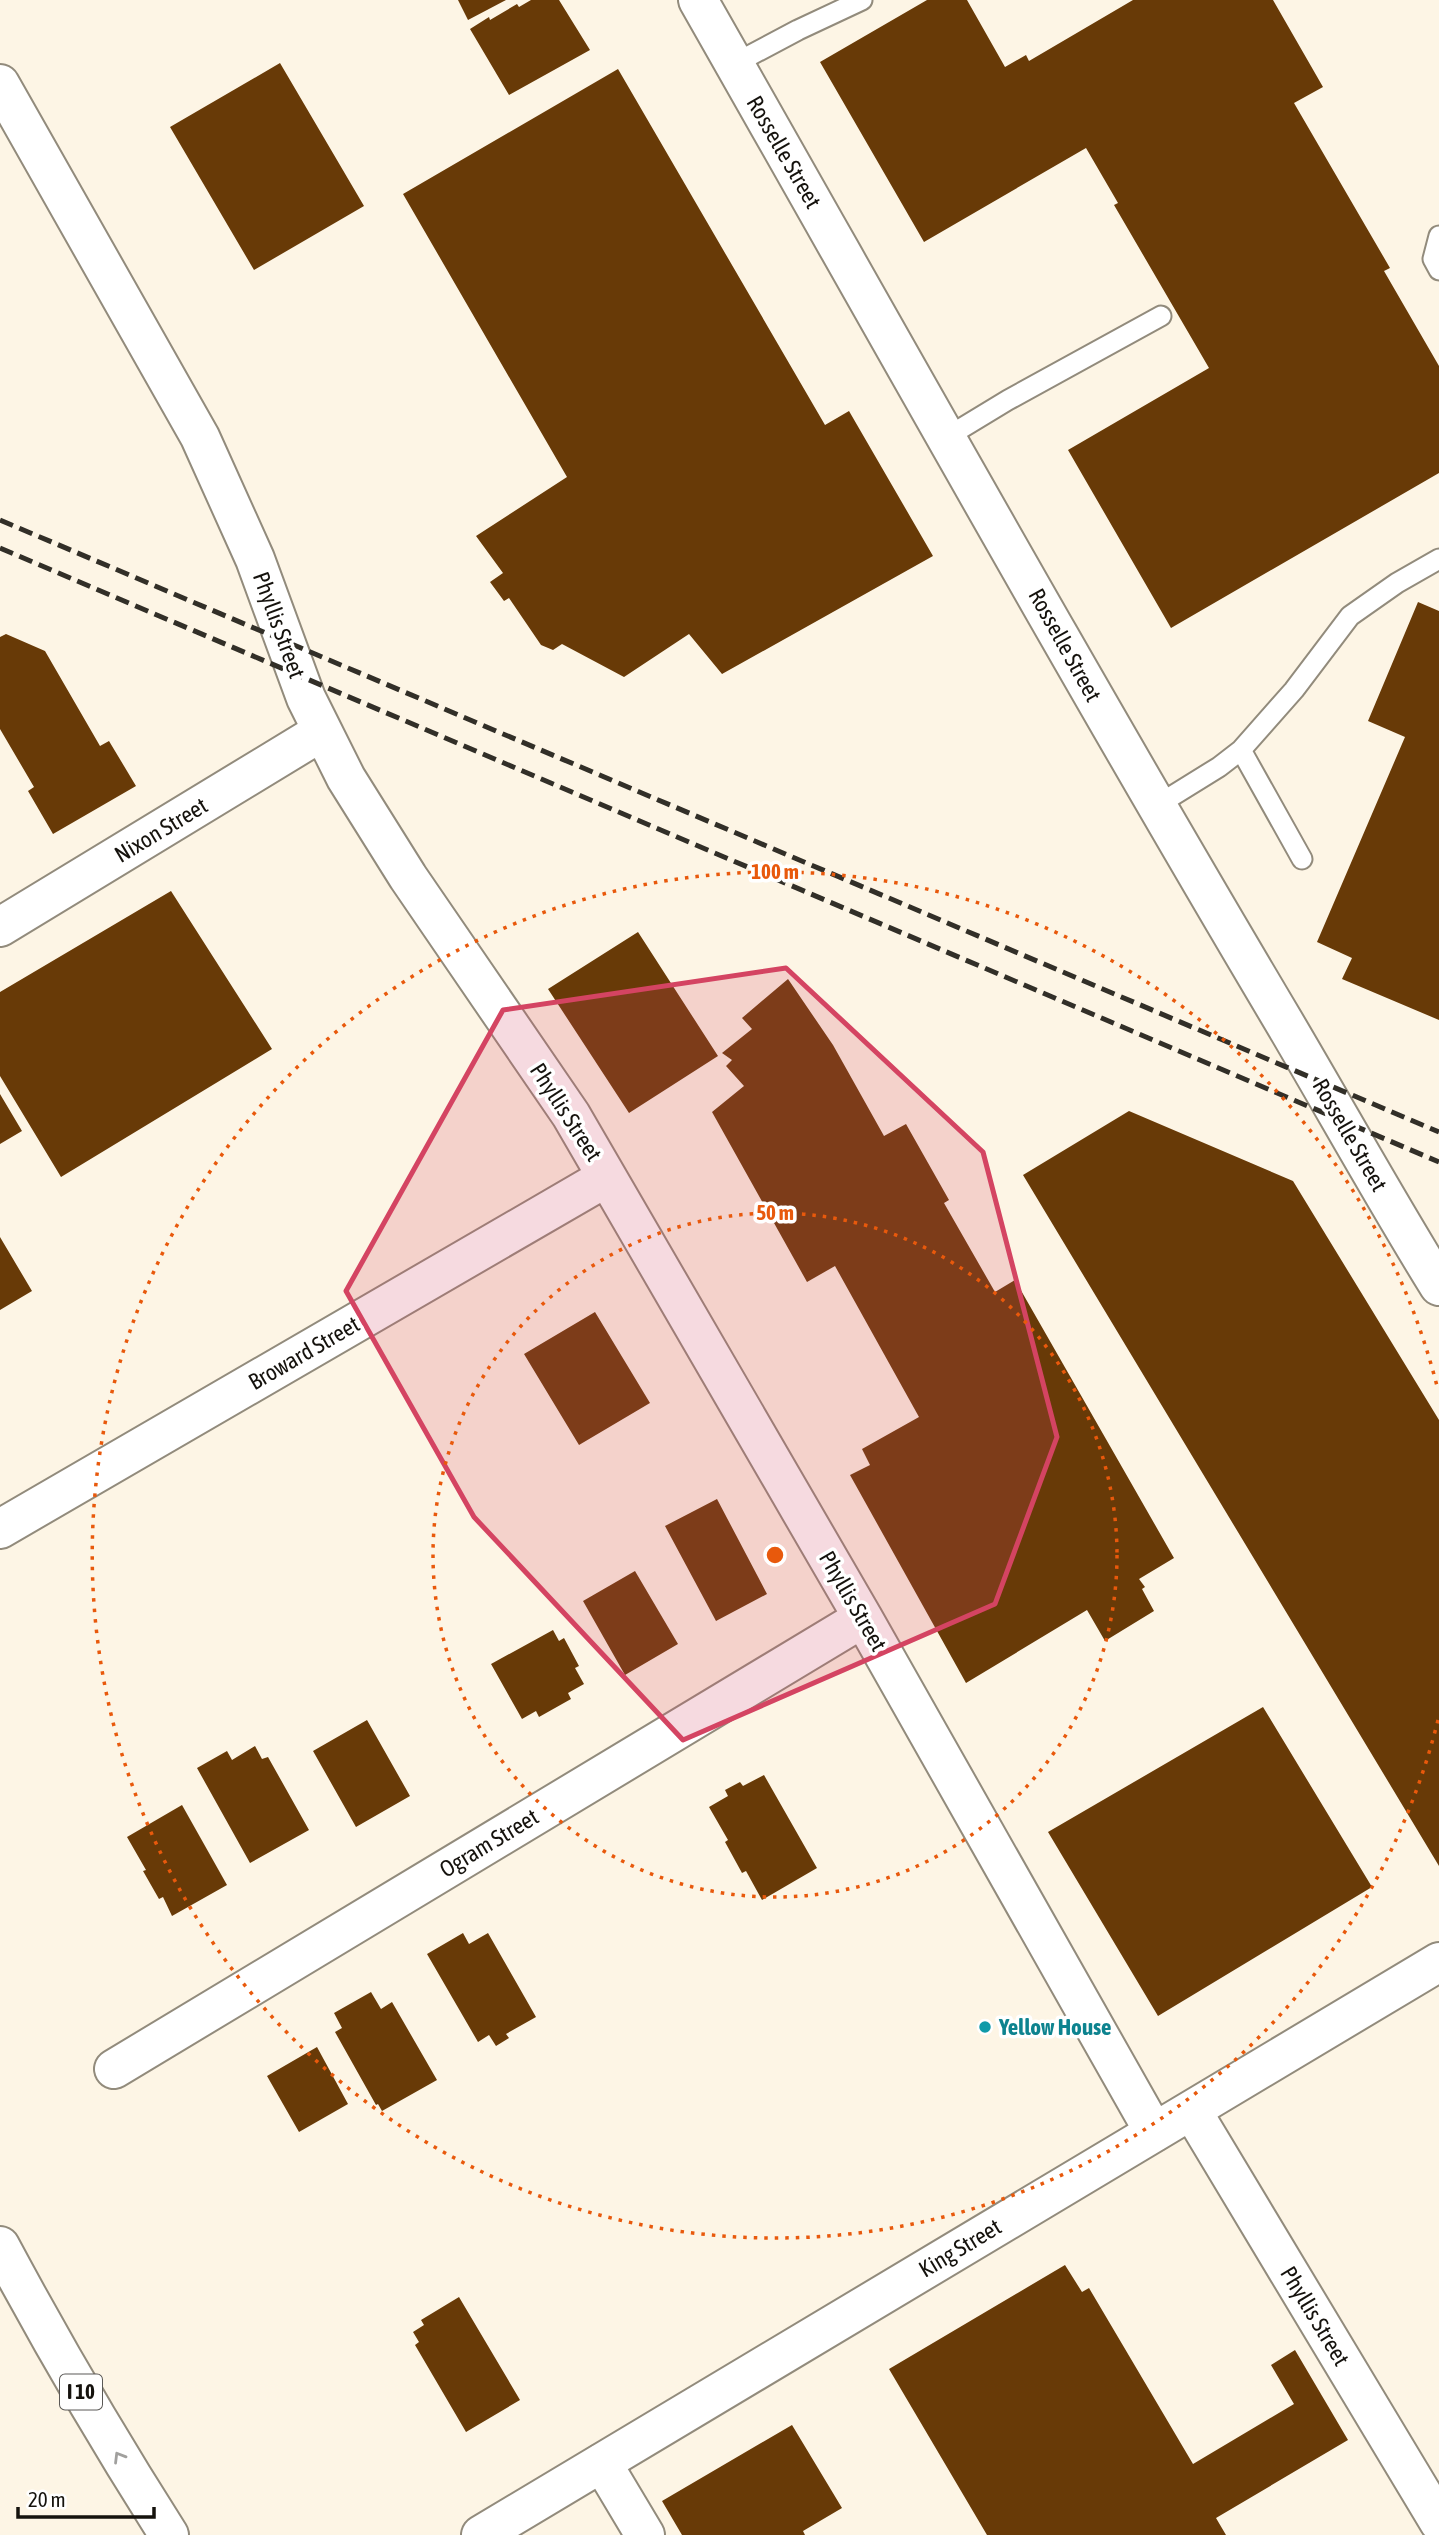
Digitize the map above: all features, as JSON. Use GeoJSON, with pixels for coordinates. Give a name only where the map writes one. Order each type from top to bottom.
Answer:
{"type":"FeatureCollection","features":[{"type":"Feature","properties":{"kind":"main road","name":"Rosselle Street"},"geometry":{"type":"LineString","coordinates":[[698,0],[1156,806],[1439,1286]]}},
{"type":"Feature","properties":{"kind":"main road","name":"Phyllis Street"},"geometry":{"type":"LineString","coordinates":[[0,84],[200,437],[255,559],[321,732],[372,821],[571,1115],[863,1618],[1154,2132]]}},
{"type":"Feature","properties":{"kind":"main road","name":"Nixon Street"},"geometry":{"type":"LineString","coordinates":[[0,928],[321,732]]}},
{"type":"Feature","properties":{"kind":"main road","name":"Broward Street"},"geometry":{"type":"LineString","coordinates":[[0,1529],[607,1177]]}},
{"type":"Feature","properties":{"kind":"main road","name":"Ogram Street"},"geometry":{"type":"LineString","coordinates":[[114,2068],[863,1618]]}},
{"type":"Feature","properties":{"kind":"main road","name":"King Street"},"geometry":{"type":"LineString","coordinates":[[481,2535],[1439,1962]]}},
{"type":"Feature","properties":{"kind":"main road","name":"Phyllis Street"},"geometry":{"type":"LineString","coordinates":[[1192,2110],[1439,2522]]}},
{"type":"Feature","properties":{"kind":"main road","name":"I 10"},"geometry":{"type":"LineString","coordinates":[[0,2246],[40,2322],[116,2452],[169,2535]]}},
{"type":"Feature","properties":{"kind":"main road"},"geometry":{"type":"LineString","coordinates":[[602,2463],[645,2535]]}},
{"type":"Feature","properties":{"kind":"lane"},"geometry":{"type":"LineString","coordinates":[[734,64],[862,0]]}},
{"type":"Feature","properties":{"kind":"lane"},"geometry":{"type":"LineString","coordinates":[[1439,236],[1433,259],[1439,270]]}},
{"type":"Feature","properties":{"kind":"lane"},"geometry":{"type":"LineString","coordinates":[[947,437],[1008,400],[1161,316]]}},
{"type":"Feature","properties":{"kind":"lane"},"geometry":{"type":"LineString","coordinates":[[1156,806],[1241,750],[1294,690],[1350,616],[1397,583],[1439,559]]}},
{"type":"Feature","properties":{"kind":"lane"},"geometry":{"type":"LineString","coordinates":[[1241,750],[1301,859]]}},
{"type":"Feature","properties":{"kind":"highlighted area"},"geometry":{"type":"Polygon","coordinates":[[[786,968],[983,1152],[1057,1437],[995,1604],[683,1740],[474,1517],[346,1291],[503,1010],[786,968]]]}},
{"type":"Feature","properties":{"kind":"building"},"geometry":{"type":"Polygon","coordinates":[[[458,0],[506,0],[468,20],[458,0]]]}},
{"type":"Feature","properties":{"kind":"building"},"geometry":{"type":"Polygon","coordinates":[[[531,0],[559,0],[590,50],[509,95],[470,29],[489,17],[490,20],[517,4],[519,7],[531,0]]]}},
{"type":"Feature","properties":{"kind":"building"},"geometry":{"type":"Polygon","coordinates":[[[927,0],[967,0],[1005,67],[1026,55],[1029,61],[1133,0],[1273,0],[1323,87],[1294,103],[1390,268],[1384,271],[1439,366],[1439,473],[1171,628],[1068,450],[1209,368],[1114,205],[1118,203],[1086,148],[924,242],[820,62],[927,0]]]}},
{"type":"Feature","properties":{"kind":"building"},"geometry":{"type":"Polygon","coordinates":[[[280,63],[364,206],[254,270],[170,127],[280,63]]]}},
{"type":"Feature","properties":{"kind":"building"},"geometry":{"type":"Polygon","coordinates":[[[618,69],[825,425],[849,411],[933,556],[722,674],[689,634],[624,677],[562,644],[553,650],[541,645],[509,598],[504,601],[490,582],[503,573],[476,536],[567,477],[403,194],[618,69]]]}},
{"type":"Feature","properties":{"kind":"building"},"geometry":{"type":"Polygon","coordinates":[[[1418,602],[1439,611],[1439,1020],[1342,979],[1352,958],[1317,942],[1405,737],[1368,721],[1418,602]]]}},
{"type":"Feature","properties":{"kind":"building"},"geometry":{"type":"Polygon","coordinates":[[[6,634],[45,651],[100,746],[109,741],[136,786],[53,834],[28,791],[34,787],[0,729],[0,637],[6,634]]]}},
{"type":"Feature","properties":{"kind":"building"},"geometry":{"type":"Polygon","coordinates":[[[171,891],[272,1049],[61,1177],[0,1076],[0,992],[171,891]]]}},
{"type":"Feature","properties":{"kind":"building"},"geometry":{"type":"Polygon","coordinates":[[[638,932],[718,1056],[629,1113],[548,989],[638,932]]]}},
{"type":"Feature","properties":{"kind":"building"},"geometry":{"type":"Polygon","coordinates":[[[788,979],[833,1045],[884,1136],[906,1124],[949,1200],[944,1203],[995,1292],[1015,1280],[1174,1558],[1139,1579],[1154,1611],[1105,1641],[1087,1610],[966,1683],[850,1475],[870,1465],[862,1449],[919,1417],[835,1266],[807,1282],[712,1112],[744,1086],[726,1066],[732,1060],[722,1053],[752,1029],[742,1018],[788,979]]]}},
{"type":"Feature","properties":{"kind":"building"},"geometry":{"type":"Polygon","coordinates":[[[0,1094],[22,1131],[0,1144],[0,1094]]]}},
{"type":"Feature","properties":{"kind":"building"},"geometry":{"type":"Polygon","coordinates":[[[1129,1111],[1293,1181],[1439,1420],[1439,1866],[1023,1175],[1129,1111]]]}},
{"type":"Feature","properties":{"kind":"building"},"geometry":{"type":"Polygon","coordinates":[[[0,1237],[32,1291],[0,1310],[0,1237]]]}},
{"type":"Feature","properties":{"kind":"building"},"geometry":{"type":"Polygon","coordinates":[[[595,1312],[650,1403],[579,1445],[524,1354],[595,1312]]]}},
{"type":"Feature","properties":{"kind":"building"},"geometry":{"type":"Polygon","coordinates":[[[717,1499],[767,1594],[716,1621],[665,1526],[717,1499]]]}},
{"type":"Feature","properties":{"kind":"building"},"geometry":{"type":"Polygon","coordinates":[[[635,1571],[678,1644],[625,1675],[583,1601],[635,1571]]]}},
{"type":"Feature","properties":{"kind":"building"},"geometry":{"type":"Polygon","coordinates":[[[553,1630],[559,1641],[564,1638],[579,1666],[575,1668],[584,1684],[568,1693],[571,1699],[539,1717],[536,1711],[522,1719],[491,1664],[553,1630]]]}},
{"type":"Feature","properties":{"kind":"building"},"geometry":{"type":"Polygon","coordinates":[[[1263,1707],[1372,1887],[1158,2016],[1048,1832],[1263,1707]]]}},
{"type":"Feature","properties":{"kind":"building"},"geometry":{"type":"Polygon","coordinates":[[[367,1720],[410,1796],[356,1827],[313,1751],[367,1720]]]}},
{"type":"Feature","properties":{"kind":"building"},"geometry":{"type":"Polygon","coordinates":[[[255,1746],[262,1759],[268,1757],[309,1830],[250,1863],[197,1768],[227,1751],[232,1760],[255,1746]]]}},
{"type":"Feature","properties":{"kind":"building"},"geometry":{"type":"Polygon","coordinates":[[[764,1775],[817,1868],[762,1900],[746,1871],[742,1873],[725,1842],[728,1840],[709,1807],[728,1796],[725,1790],[740,1782],[743,1786],[764,1775]]]}},
{"type":"Feature","properties":{"kind":"building"},"geometry":{"type":"Polygon","coordinates":[[[182,1805],[227,1885],[172,1916],[163,1897],[159,1899],[143,1871],[146,1870],[127,1837],[182,1805]]]}},
{"type":"Feature","properties":{"kind":"building"},"geometry":{"type":"Polygon","coordinates":[[[463,1933],[469,1944],[488,1933],[536,2017],[506,2034],[509,2038],[496,2046],[489,2035],[478,2042],[427,1954],[463,1933]]]}},
{"type":"Feature","properties":{"kind":"building"},"geometry":{"type":"Polygon","coordinates":[[[371,1992],[381,2009],[392,2002],[437,2080],[382,2111],[335,2032],[342,2028],[334,2013],[371,1992]]]}},
{"type":"Feature","properties":{"kind":"building"},"geometry":{"type":"Polygon","coordinates":[[[317,2047],[348,2104],[299,2132],[267,2076],[317,2047]]]}},
{"type":"Feature","properties":{"kind":"building"},"geometry":{"type":"Polygon","coordinates":[[[1065,2265],[1082,2292],[1089,2288],[1193,2464],[1294,2404],[1271,2365],[1295,2350],[1348,2440],[1216,2518],[1226,2535],[987,2535],[889,2369],[1065,2265]]]}},
{"type":"Feature","properties":{"kind":"building"},"geometry":{"type":"Polygon","coordinates":[[[459,2297],[520,2400],[466,2432],[415,2345],[419,2342],[413,2332],[424,2325],[421,2320],[459,2297]]]}},
{"type":"Feature","properties":{"kind":"building"},"geometry":{"type":"Polygon","coordinates":[[[792,2425],[842,2508],[803,2531],[805,2535],[682,2535],[662,2501],[792,2425]]]}},
{"type":"Feature","properties":{"kind":"railway"},"geometry":{"type":"LineString","coordinates":[[0,520],[1439,1132]]}},
{"type":"Feature","properties":{"kind":"railway"},"geometry":{"type":"LineString","coordinates":[[0,548],[1439,1162]]}},
{"type":"Feature","properties":{"kind":"place","name":"Yellow House"},"geometry":{"type":"Point","coordinates":[985,2027]}}]}
